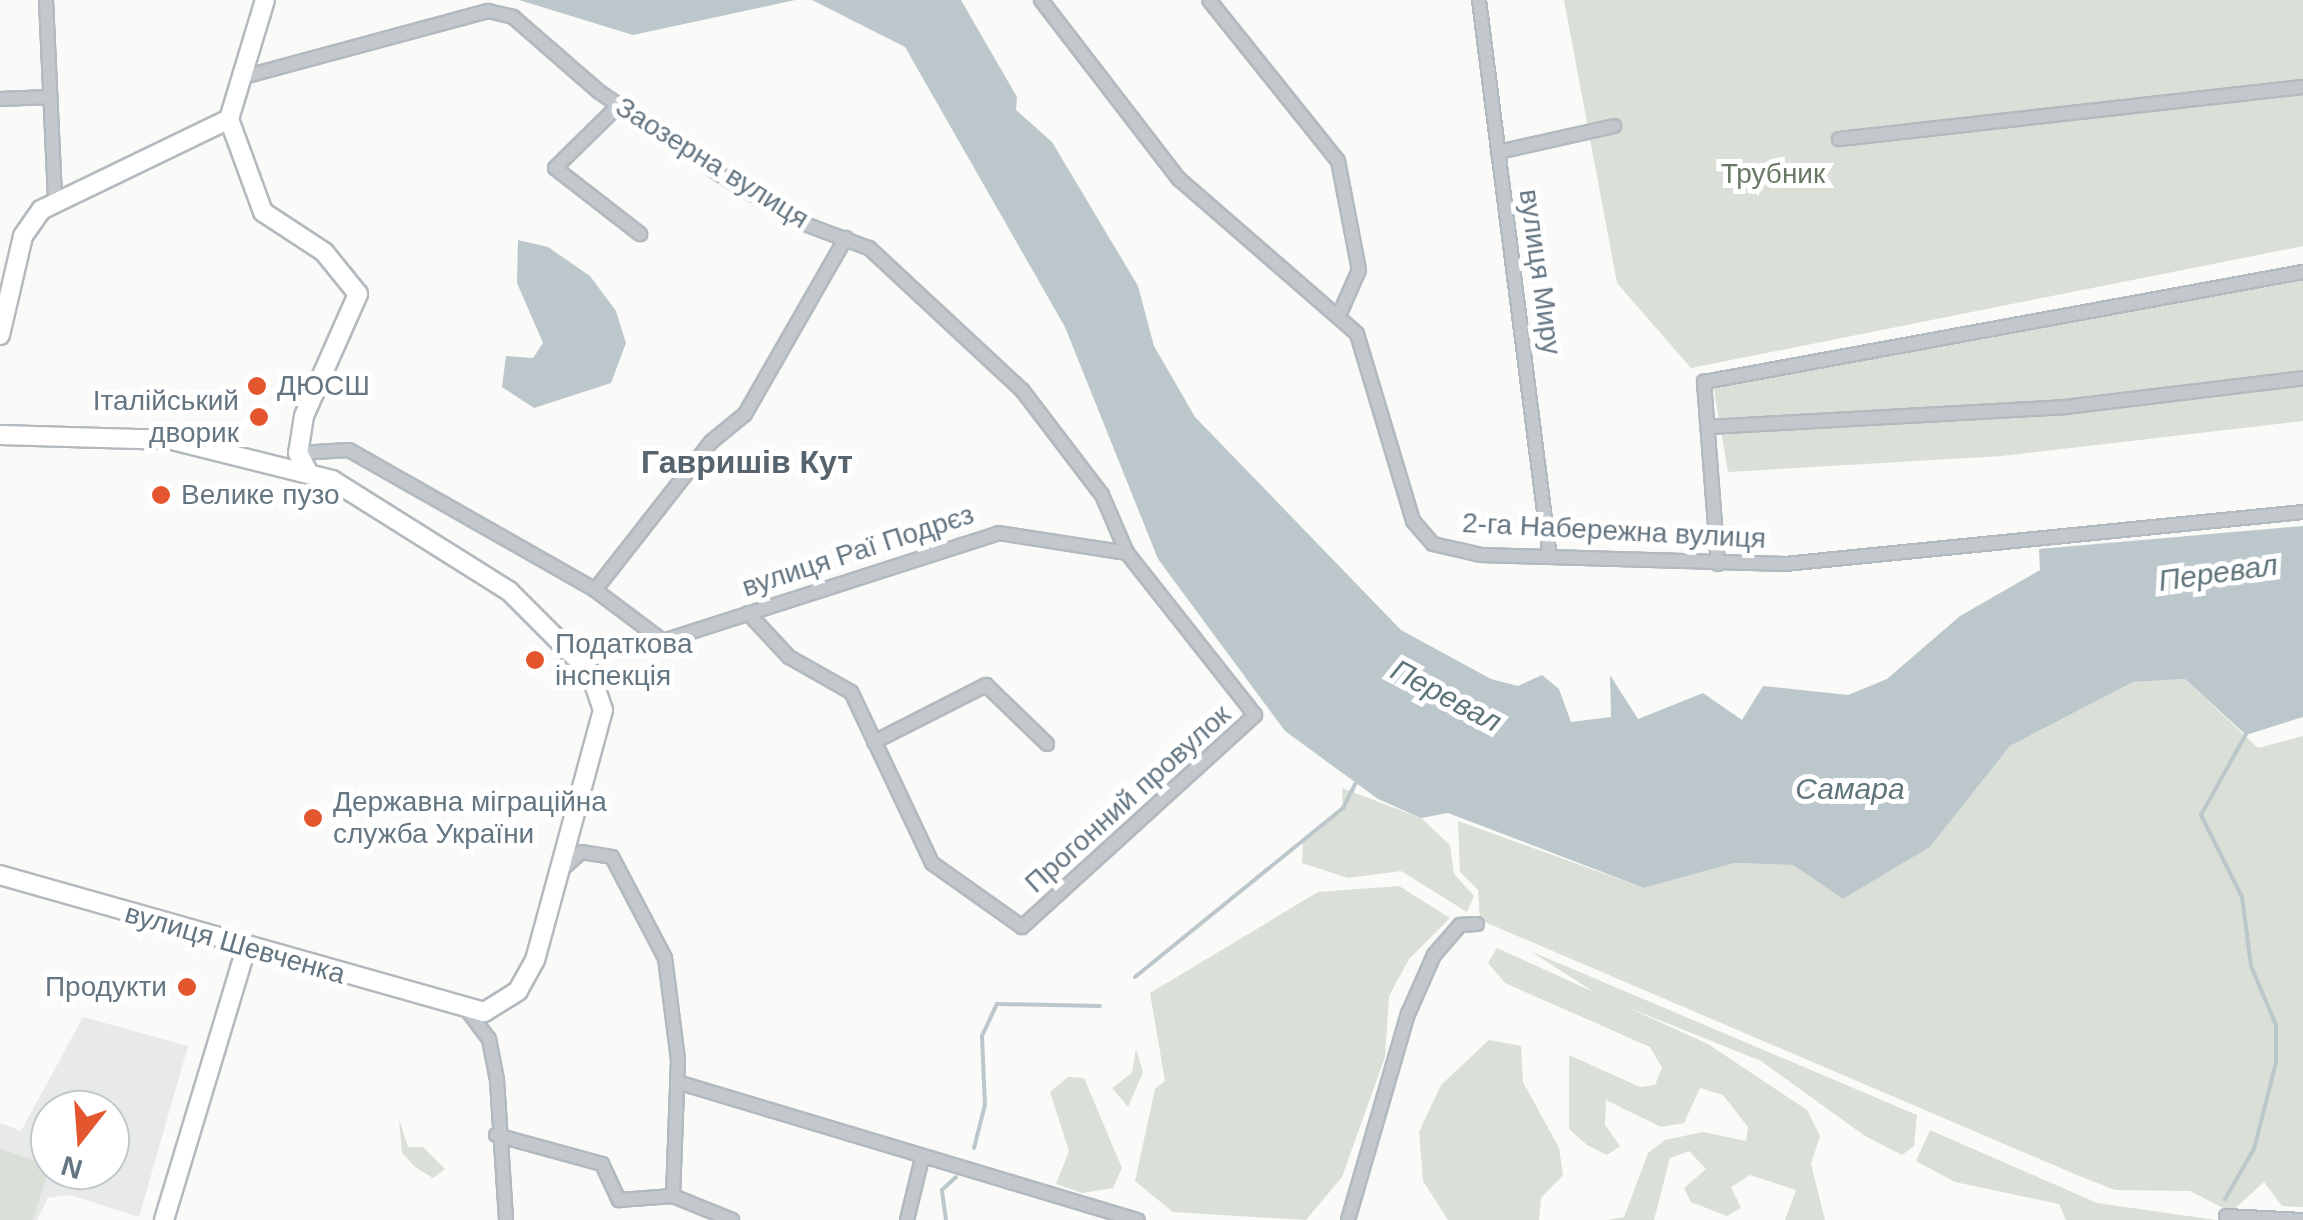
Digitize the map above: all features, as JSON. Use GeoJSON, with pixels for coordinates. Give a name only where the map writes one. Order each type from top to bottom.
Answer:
{"type":"FeatureCollection","features":[{"type":"Feature","properties":{"kind":"street"},"geometry":{"type":"LineString","coordinates":[[46,0],[55,201]]}},
{"type":"Feature","properties":{"kind":"street"},"geometry":{"type":"LineString","coordinates":[[265,0],[247,76],[230,119],[263,212],[324,252],[358,294],[311,391],[298,453],[308,472]]}},
{"type":"Feature","properties":{"kind":"street","name":"2-га Набережна вулиця"},"geometry":{"type":"LineString","coordinates":[[1041,0],[1179,179],[1316,302],[1340,313],[1364,351],[1381,428],[1423,537],[1482,555],[1549,550],[1718,564],[2303,512]]}},
{"type":"Feature","properties":{"kind":"street"},"geometry":{"type":"LineString","coordinates":[[1209,0],[1338,161],[1359,270],[1340,313]]}},
{"type":"Feature","properties":{"kind":"street","name":"вулиця Миру"},"geometry":{"type":"LineString","coordinates":[[1478,0],[1549,550]]}},
{"type":"Feature","properties":{"kind":"street","name":"Заозерна вулиця"},"geometry":{"type":"LineString","coordinates":[[247,76],[488,11],[513,17],[618,106],[794,220],[869,248],[1058,428],[1126,553]]}},
{"type":"Feature","properties":{"kind":"street"},"geometry":{"type":"LineString","coordinates":[[1839,139],[2303,86]]}},
{"type":"Feature","properties":{"kind":"street"},"geometry":{"type":"LineString","coordinates":[[0,99],[50,97]]}},
{"type":"Feature","properties":{"kind":"street"},"geometry":{"type":"LineString","coordinates":[[618,106],[555,168],[640,234]]}},
{"type":"Feature","properties":{"kind":"street"},"geometry":{"type":"LineString","coordinates":[[0,335],[22,236],[55,201],[230,119]]}},
{"type":"Feature","properties":{"kind":"street"},"geometry":{"type":"LineString","coordinates":[[1498,152],[1614,126]]}},
{"type":"Feature","properties":{"kind":"street"},"geometry":{"type":"LineString","coordinates":[[298,453],[349,450],[596,590],[711,442],[744,414],[846,238]]}},
{"type":"Feature","properties":{"kind":"street"},"geometry":{"type":"LineString","coordinates":[[1718,564],[1710,426],[1700,402],[1709,380],[2303,272]]}},
{"type":"Feature","properties":{"kind":"street"},"geometry":{"type":"LineString","coordinates":[[1710,426],[2065,407],[2303,378]]}},
{"type":"Feature","properties":{"kind":"street"},"geometry":{"type":"LineString","coordinates":[[0,435],[159,438],[308,472],[509,592],[590,672],[602,726],[526,980],[498,1006],[470,1014],[489,1038],[506,1220]]}},
{"type":"Feature","properties":{"kind":"street","name":"вулиця Раї Подрєз"},"geometry":{"type":"LineString","coordinates":[[596,590],[615,610],[663,641],[1000,532],[1126,553]]}},
{"type":"Feature","properties":{"kind":"street","name":"Прогонний провулок"},"geometry":{"type":"LineString","coordinates":[[748,612],[789,657],[850,692],[932,863],[1022,928],[1254,720],[1126,553]]}},
{"type":"Feature","properties":{"kind":"street"},"geometry":{"type":"LineString","coordinates":[[874,742],[986,685],[1048,744]]}},
{"type":"Feature","properties":{"kind":"street"},"geometry":{"type":"LineString","coordinates":[[560,871],[598,851],[632,883],[665,958],[677,1082],[673,1196]]}},
{"type":"Feature","properties":{"kind":"street","name":"вулиця Шевченка"},"geometry":{"type":"LineString","coordinates":[[0,875],[470,1014]]}},
{"type":"Feature","properties":{"kind":"street"},"geometry":{"type":"LineString","coordinates":[[1348,1220],[1408,1014],[1434,955],[1460,926],[1477,924]]}},
{"type":"Feature","properties":{"kind":"street"},"geometry":{"type":"LineString","coordinates":[[164,1220],[246,948]]}},
{"type":"Feature","properties":{"kind":"street"},"geometry":{"type":"LineString","coordinates":[[677,1082],[1138,1220]]}},
{"type":"Feature","properties":{"kind":"street"},"geometry":{"type":"LineString","coordinates":[[496,1134],[602,1164],[619,1200],[673,1196],[732,1220]]}},
{"type":"Feature","properties":{"kind":"street"},"geometry":{"type":"LineString","coordinates":[[907,1220],[922,1158]]}},
{"type":"Feature","properties":{"kind":"street"},"geometry":{"type":"LineString","coordinates":[[2226,1216],[2303,1220]]}},
{"type":"Feature","properties":{"kind":"shaded area"},"geometry":{"type":"Polygon","coordinates":[[[83,1017],[188,1046],[139,1217],[70,1195],[48,1198],[37,1220],[0,1220],[0,1123],[21,1131],[30,1114],[30,1190],[130,1190],[130,1090],[43,1090],[83,1017]]]}},
{"type":"Feature","properties":{"kind":"green space","name":"Трубник"},"geometry":{"type":"Polygon","coordinates":[[[1564,0],[2303,0],[2303,246],[1691,368],[1617,283],[1564,0]]]}},
{"type":"Feature","properties":{"kind":"green space"},"geometry":{"type":"Polygon","coordinates":[[[2303,275],[2303,421],[2002,456],[1728,472],[1713,385],[2303,275]]]}},
{"type":"Feature","properties":{"kind":"green space"},"geometry":{"type":"Polygon","coordinates":[[[2185,679],[2258,748],[2303,736],[2303,1207],[2282,1206],[2264,1182],[2231,1212],[2190,1191],[2115,1190],[2077,1175],[1480,920],[1478,890],[1460,872],[1458,821],[1644,888],[1734,863],[1793,865],[1843,899],[1930,847],[2010,746],[2133,682],[2185,679]]]}},
{"type":"Feature","properties":{"kind":"green space"},"geometry":{"type":"Polygon","coordinates":[[[1342,788],[1421,818],[1450,845],[1454,874],[1474,896],[1467,912],[1401,871],[1348,878],[1302,863],[1303,840],[1343,808],[1342,788]]]}},
{"type":"Feature","properties":{"kind":"green space"},"geometry":{"type":"Polygon","coordinates":[[[1399,886],[1450,918],[1409,959],[1389,996],[1385,1057],[1342,1177],[1306,1220],[1173,1212],[1135,1181],[1155,1089],[1165,1081],[1150,993],[1318,892],[1399,886]]]}},
{"type":"Feature","properties":{"kind":"green space"},"geometry":{"type":"Polygon","coordinates":[[[1497,948],[1708,1044],[1807,1110],[1820,1136],[1811,1164],[1825,1220],[1785,1220],[1796,1190],[1750,1175],[1731,1187],[1741,1208],[1727,1216],[1691,1202],[1684,1188],[1706,1169],[1689,1151],[1670,1158],[1654,1220],[1608,1220],[1624,1217],[1648,1153],[1665,1140],[1703,1132],[1746,1141],[1748,1127],[1723,1095],[1700,1088],[1684,1123],[1661,1127],[1606,1100],[1605,1125],[1620,1146],[1607,1155],[1587,1145],[1569,1129],[1569,1055],[1640,1087],[1655,1085],[1662,1068],[1650,1047],[1505,983],[1488,963],[1497,948]]]}},
{"type":"Feature","properties":{"kind":"green space"},"geometry":{"type":"Polygon","coordinates":[[[1530,951],[1917,1115],[1914,1146],[1902,1155],[1865,1136],[1761,1061],[1602,997],[1530,951]]]}},
{"type":"Feature","properties":{"kind":"green space"},"geometry":{"type":"Polygon","coordinates":[[[1489,1040],[1521,1046],[1523,1082],[1559,1148],[1563,1175],[1541,1198],[1539,1220],[1448,1220],[1423,1181],[1419,1132],[1441,1085],[1489,1040]]]}},
{"type":"Feature","properties":{"kind":"green space"},"geometry":{"type":"Polygon","coordinates":[[[1136,1049],[1143,1072],[1128,1107],[1112,1088],[1132,1073],[1136,1049]]]}},
{"type":"Feature","properties":{"kind":"green space"},"geometry":{"type":"Polygon","coordinates":[[[1068,1077],[1084,1078],[1122,1168],[1113,1188],[1082,1193],[1056,1184],[1069,1151],[1050,1092],[1068,1077]]]}},
{"type":"Feature","properties":{"kind":"green space"},"geometry":{"type":"Polygon","coordinates":[[[399,1119],[408,1147],[423,1147],[445,1169],[433,1178],[402,1153],[399,1119]]]}},
{"type":"Feature","properties":{"kind":"green space"},"geometry":{"type":"Polygon","coordinates":[[[1930,1130],[2097,1203],[2216,1220],[2066,1220],[2059,1204],[1955,1182],[1916,1161],[1930,1130]]]}},
{"type":"Feature","properties":{"kind":"green space"},"geometry":{"type":"Polygon","coordinates":[[[0,1149],[30,1159],[30,1190],[42,1190],[33,1220],[0,1220],[0,1149]]]}},
{"type":"Feature","properties":{"kind":"water"},"geometry":{"type":"Polygon","coordinates":[[[519,0],[795,0],[633,35],[519,0]]]}},
{"type":"Feature","properties":{"kind":"water","name":"Самара"},"geometry":{"type":"Polygon","coordinates":[[[812,0],[961,0],[1017,97],[1016,110],[1052,142],[1138,286],[1154,346],[1195,417],[1401,630],[1491,679],[1518,686],[1542,675],[1559,689],[1571,722],[1611,717],[1610,675],[1638,719],[1703,693],[1742,720],[1763,686],[1848,695],[1887,679],[1960,616],[2040,570],[2039,549],[2303,526],[2303,717],[2246,735],[2185,679],[2133,682],[2010,746],[1930,847],[1843,899],[1793,865],[1734,863],[1644,888],[1448,813],[1421,818],[1378,799],[1285,731],[1158,559],[1065,327],[905,47],[812,0]]]}},
{"type":"Feature","properties":{"kind":"water"},"geometry":{"type":"Polygon","coordinates":[[[518,240],[548,247],[590,276],[616,311],[626,343],[611,383],[534,408],[502,387],[506,356],[533,358],[543,343],[517,283],[518,240]]]}},
{"type":"Feature","properties":{"kind":"waterway"},"geometry":{"type":"LineString","coordinates":[[2225,1199],[2254,1149],[2276,1063],[2276,1025],[2251,966],[2242,897],[2201,815],[2246,734]]}},
{"type":"Feature","properties":{"kind":"waterway"},"geometry":{"type":"LineString","coordinates":[[1135,977],[1343,808],[1358,779]]}},
{"type":"Feature","properties":{"kind":"waterway"},"geometry":{"type":"LineString","coordinates":[[974,1148],[985,1105],[982,1036],[997,1004],[1100,1006]]}},
{"type":"Feature","properties":{"kind":"waterway"},"geometry":{"type":"LineString","coordinates":[[946,1220],[942,1190],[956,1177]]}},
{"type":"Feature","properties":{"kind":"place","name":"ДЮСШ"},"geometry":{"type":"Point","coordinates":[257,386]}},
{"type":"Feature","properties":{"kind":"place","name":"Італійський дворик"},"geometry":{"type":"Point","coordinates":[259,417]}},
{"type":"Feature","properties":{"kind":"place","name":"Велике пузо"},"geometry":{"type":"Point","coordinates":[161,495]}},
{"type":"Feature","properties":{"kind":"place","name":"Податкова інспекція"},"geometry":{"type":"Point","coordinates":[535,660]}},
{"type":"Feature","properties":{"kind":"place","name":"Державна міграційна служба України"},"geometry":{"type":"Point","coordinates":[313,818]}},
{"type":"Feature","properties":{"kind":"place","name":"Продукти"},"geometry":{"type":"Point","coordinates":[187,987]}},
{"type":"Feature","properties":{"kind":"district","name":"Гавришів Кут"},"geometry":{"type":"Point","coordinates":[747,462]}},
{"type":"Feature","properties":{"kind":"water label","name":"Перевал"},"geometry":{"type":"Point","coordinates":[2218,573]}},
{"type":"Feature","properties":{"kind":"water label","name":"Перевал"},"geometry":{"type":"Point","coordinates":[1446,696]}}]}
